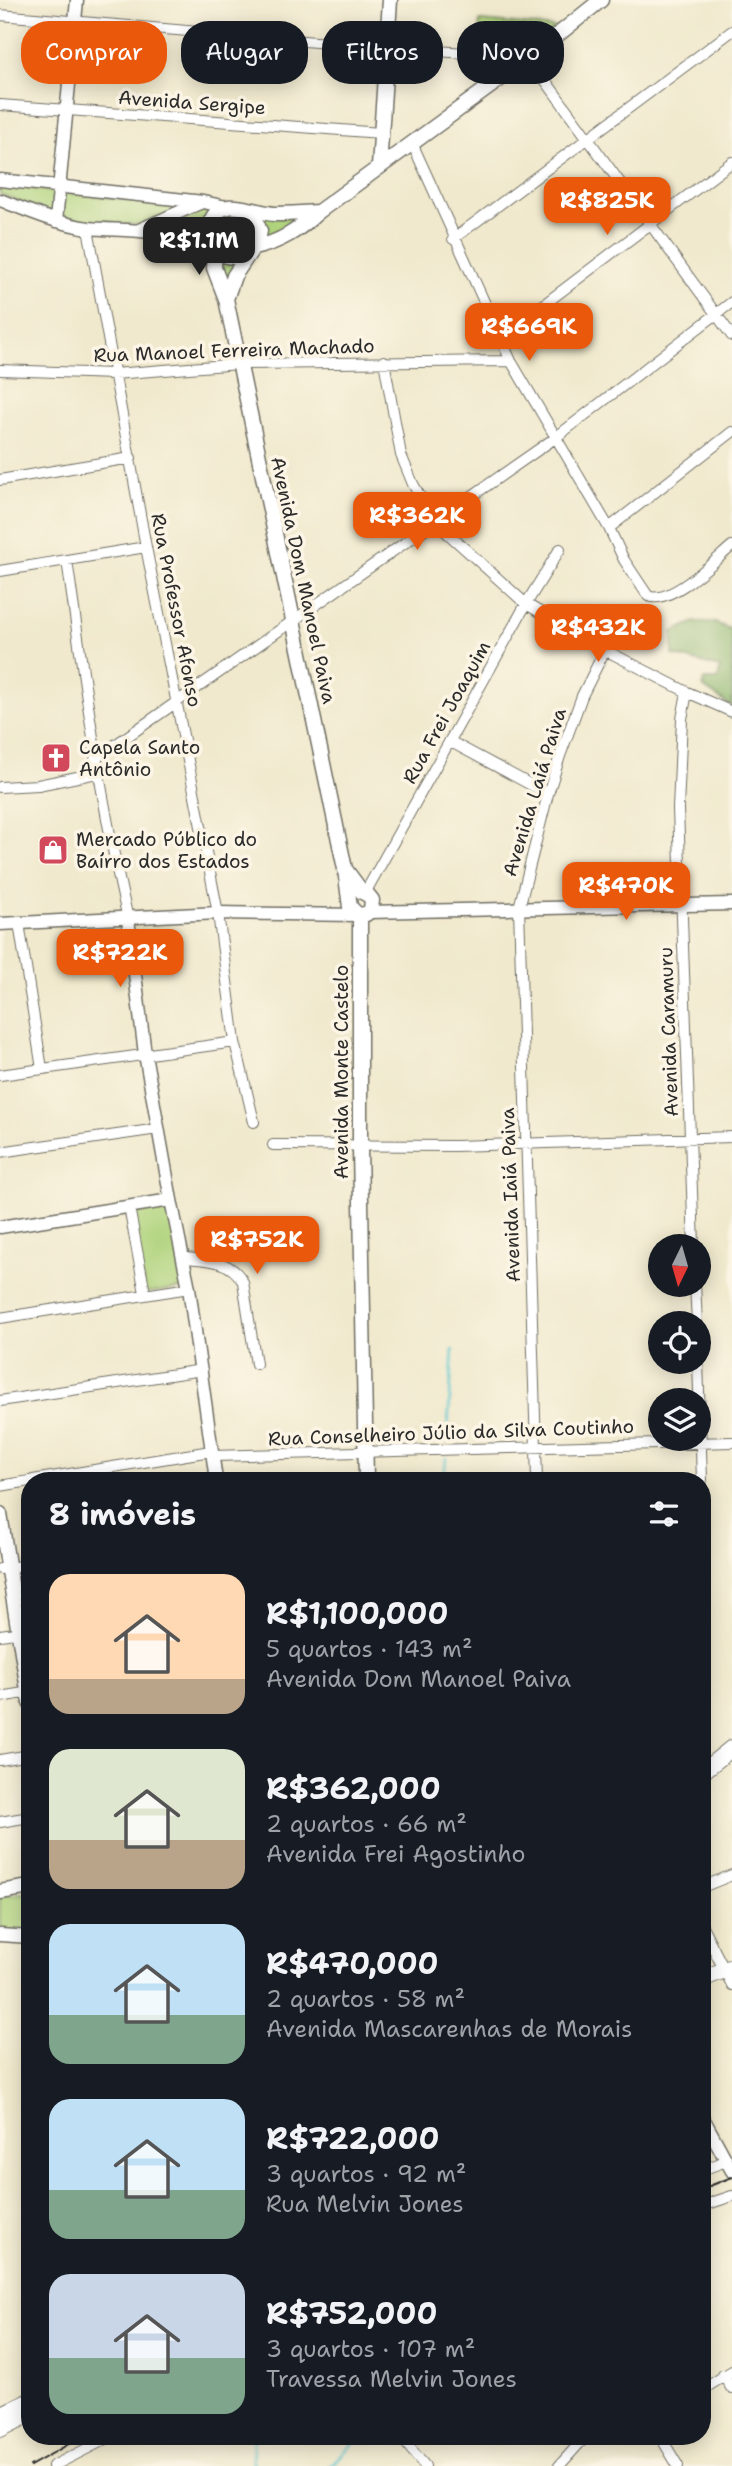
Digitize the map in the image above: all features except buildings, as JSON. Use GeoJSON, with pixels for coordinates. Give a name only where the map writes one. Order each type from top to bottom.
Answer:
{"type":"FeatureCollection","features":[{"type":"Feature","properties":{"kind":"main road"},"geometry":{"type":"LineString","coordinates":[[388,21],[390,0]]}},
{"type":"Feature","properties":{"kind":"main road"},"geometry":{"type":"LineString","coordinates":[[564,29],[601,0]]}},
{"type":"Feature","properties":{"kind":"main road"},"geometry":{"type":"LineString","coordinates":[[379,167],[384,84]]}},
{"type":"Feature","properties":{"kind":"main road"},"geometry":{"type":"LineString","coordinates":[[318,212],[279,214],[227,206],[215,214],[208,233],[214,248],[228,257],[236,257],[296,232],[318,212],[493,84]]}},
{"type":"Feature","properties":{"kind":"main road"},"geometry":{"type":"LineString","coordinates":[[226,299],[234,275],[252,250],[260,231],[253,214],[246,209]]}},
{"type":"Feature","properties":{"kind":"main road","name":"Avenida Dom Manoel Paiva"},"geometry":{"type":"LineString","coordinates":[[214,248],[214,268],[226,299],[345,869],[361,904]]}},
{"type":"Feature","properties":{"kind":"main road","name":"Avenida Monte Castelo"},"geometry":{"type":"LineString","coordinates":[[361,904],[359,1147],[366,1472]]}},
{"type":"Feature","properties":{"kind":"main road"},"geometry":{"type":"LineString","coordinates":[[0,1514],[4,1569],[21,1623]]}},
{"type":"Feature","properties":{"kind":"main road"},"geometry":{"type":"LineString","coordinates":[[711,1765],[732,1748]]}},
{"type":"Feature","properties":{"kind":"main road"},"geometry":{"type":"LineString","coordinates":[[0,1892],[21,1888]]}},
{"type":"Feature","properties":{"kind":"main road"},"geometry":{"type":"LineString","coordinates":[[711,1975],[728,1968]]}},
{"type":"Feature","properties":{"kind":"main road"},"geometry":{"type":"LineString","coordinates":[[0,2415],[21,2405]]}},
{"type":"Feature","properties":{"kind":"main road"},"geometry":{"type":"LineString","coordinates":[[0,2428],[21,2418]]}},
{"type":"Feature","properties":{"kind":"street"},"geometry":{"type":"LineString","coordinates":[[76,21],[77,0]]}},
{"type":"Feature","properties":{"kind":"street"},"geometry":{"type":"LineString","coordinates":[[0,15],[65,21]]}},
{"type":"Feature","properties":{"kind":"street"},"geometry":{"type":"LineString","coordinates":[[167,30],[322,43]]}},
{"type":"Feature","properties":{"kind":"street"},"geometry":{"type":"LineString","coordinates":[[453,239],[732,31]]}},
{"type":"Feature","properties":{"kind":"street"},"geometry":{"type":"LineString","coordinates":[[56,221],[69,84]]}},
{"type":"Feature","properties":{"kind":"street"},"geometry":{"type":"LineString","coordinates":[[543,84],[587,138],[732,336]]}},
{"type":"Feature","properties":{"kind":"street","name":"Avenida Sergipe"},"geometry":{"type":"LineString","coordinates":[[0,105],[381,133]]}},
{"type":"Feature","properties":{"kind":"street"},"geometry":{"type":"LineString","coordinates":[[412,143],[453,239],[511,361],[640,586],[653,599],[668,596],[732,546]]}},
{"type":"Feature","properties":{"kind":"street"},"geometry":{"type":"LineString","coordinates":[[501,337],[732,162]]}},
{"type":"Feature","properties":{"kind":"street"},"geometry":{"type":"LineString","coordinates":[[0,180],[227,206]]}},
{"type":"Feature","properties":{"kind":"street"},"geometry":{"type":"LineString","coordinates":[[0,200],[56,221],[88,228],[139,230],[214,248]]}},
{"type":"Feature","properties":{"kind":"street"},"geometry":{"type":"LineString","coordinates":[[139,230],[203,202]]}},
{"type":"Feature","properties":{"kind":"street","name":"Rua Professor Afonso"},"geometry":{"type":"LineString","coordinates":[[88,228],[146,547],[218,913],[235,1042],[254,1122]]}},
{"type":"Feature","properties":{"kind":"street"},"geometry":{"type":"LineString","coordinates":[[95,759],[555,438],[732,302]]}},
{"type":"Feature","properties":{"kind":"street"},"geometry":{"type":"LineString","coordinates":[[384,361],[401,455],[433,521],[526,604],[605,650],[732,712]]}},
{"type":"Feature","properties":{"kind":"street","name":"Rua Manoel Ferreira Machado"},"geometry":{"type":"LineString","coordinates":[[0,370],[114,374],[239,364],[511,361]]}},
{"type":"Feature","properties":{"kind":"street"},"geometry":{"type":"LineString","coordinates":[[609,528],[732,432]]}},
{"type":"Feature","properties":{"kind":"street"},"geometry":{"type":"LineString","coordinates":[[0,480],[131,458]]}},
{"type":"Feature","properties":{"kind":"street"},"geometry":{"type":"LineString","coordinates":[[0,571],[146,547]]}},
{"type":"Feature","properties":{"kind":"street","name":"Rua Frei Joaquim"},"geometry":{"type":"LineString","coordinates":[[361,904],[559,549]]}},
{"type":"Feature","properties":{"kind":"street"},"geometry":{"type":"LineString","coordinates":[[67,560],[97,773],[128,919],[145,1054],[189,1288],[215,1472]]}},
{"type":"Feature","properties":{"kind":"street","name":"Avenida Laiá Paiva"},"geometry":{"type":"LineString","coordinates":[[519,908],[548,794],[578,706],[605,650]]}},
{"type":"Feature","properties":{"kind":"street","name":"Avenida Caramuru"},"geometry":{"type":"LineString","coordinates":[[687,692],[679,757],[681,905],[693,1234]]}},
{"type":"Feature","properties":{"kind":"street"},"geometry":{"type":"LineString","coordinates":[[451,742],[548,794]]}},
{"type":"Feature","properties":{"kind":"street"},"geometry":{"type":"LineString","coordinates":[[0,787],[38,785],[97,773]]}},
{"type":"Feature","properties":{"kind":"street"},"geometry":{"type":"LineString","coordinates":[[0,924],[218,913],[324,913],[361,904],[400,911],[732,904]]}},
{"type":"Feature","properties":{"kind":"street","name":"Avenida Iaiá Paiva"},"geometry":{"type":"LineString","coordinates":[[519,908],[537,1472]]}},
{"type":"Feature","properties":{"kind":"street"},"geometry":{"type":"LineString","coordinates":[[19,923],[42,1069]]}},
{"type":"Feature","properties":{"kind":"street"},"geometry":{"type":"LineString","coordinates":[[0,1075],[235,1042]]}},
{"type":"Feature","properties":{"kind":"street"},"geometry":{"type":"LineString","coordinates":[[0,1152],[158,1129]]}},
{"type":"Feature","properties":{"kind":"street"},"geometry":{"type":"LineString","coordinates":[[273,1145],[359,1147],[732,1137]]}},
{"type":"Feature","properties":{"kind":"street"},"geometry":{"type":"LineString","coordinates":[[0,1227],[171,1200]]}},
{"type":"Feature","properties":{"kind":"street"},"geometry":{"type":"LineString","coordinates":[[129,1207],[145,1293]]}},
{"type":"Feature","properties":{"kind":"street"},"geometry":{"type":"LineString","coordinates":[[183,1258],[217,1262],[237,1271],[243,1282],[256,1364]]}},
{"type":"Feature","properties":{"kind":"street"},"geometry":{"type":"LineString","coordinates":[[0,1318],[189,1288]]}},
{"type":"Feature","properties":{"kind":"street"},"geometry":{"type":"LineString","coordinates":[[0,1401],[202,1370]]}},
{"type":"Feature","properties":{"kind":"street","name":"Rua Conselheiro Júlio da Silva Coutinho"},"geometry":{"type":"LineString","coordinates":[[711,1443],[732,1442]]}},
{"type":"Feature","properties":{"kind":"street","name":"Rua Conselheiro Júlio da Silva Coutinho"},"geometry":{"type":"LineString","coordinates":[[91,1472],[212,1454],[367,1453],[648,1444]]}},
{"type":"Feature","properties":{"kind":"street"},"geometry":{"type":"LineString","coordinates":[[702,1451],[702,1472]]}},
{"type":"Feature","properties":{"kind":"street","name":"Rua Conselheiro Júlio da Silva Coutinho"},"geometry":{"type":"LineString","coordinates":[[0,1486],[21,1483]]}},
{"type":"Feature","properties":{"kind":"street"},"geometry":{"type":"LineString","coordinates":[[0,1635],[21,1632]]}},
{"type":"Feature","properties":{"kind":"street"},"geometry":{"type":"LineString","coordinates":[[0,1697],[21,1696]]}},
{"type":"Feature","properties":{"kind":"street"},"geometry":{"type":"LineString","coordinates":[[0,1760],[21,1756]]}},
{"type":"Feature","properties":{"kind":"street"},"geometry":{"type":"LineString","coordinates":[[0,1822],[21,1818]]}},
{"type":"Feature","properties":{"kind":"street"},"geometry":{"type":"LineString","coordinates":[[711,1883],[732,1875]]}},
{"type":"Feature","properties":{"kind":"street"},"geometry":{"type":"LineString","coordinates":[[0,1935],[21,1936]]}},
{"type":"Feature","properties":{"kind":"street"},"geometry":{"type":"LineString","coordinates":[[711,1941],[728,1968],[732,1985]]}},
{"type":"Feature","properties":{"kind":"street"},"geometry":{"type":"LineString","coordinates":[[711,2131],[729,2161],[711,2167]]}},
{"type":"Feature","properties":{"kind":"street"},"geometry":{"type":"LineString","coordinates":[[711,2203],[732,2196]]}},
{"type":"Feature","properties":{"kind":"street"},"geometry":{"type":"LineString","coordinates":[[711,2384],[728,2373],[732,2389]]}},
{"type":"Feature","properties":{"kind":"street"},"geometry":{"type":"LineString","coordinates":[[52,2466],[94,2445]]}},
{"type":"Feature","properties":{"kind":"street"},"geometry":{"type":"LineString","coordinates":[[408,2445],[425,2466]]}},
{"type":"Feature","properties":{"kind":"street"},"geometry":{"type":"LineString","coordinates":[[559,2466],[578,2445]]}},
{"type":"Feature","properties":{"kind":"street"},"geometry":{"type":"LineString","coordinates":[[665,2445],[677,2465]]}},
{"type":"Feature","properties":{"kind":"green space"},"geometry":{"type":"Polygon","coordinates":[[[0,185],[302,219],[266,240],[224,283],[218,247],[142,225],[88,222],[50,213],[0,194],[0,185]]]}},
{"type":"Feature","properties":{"kind":"green space"},"geometry":{"type":"Polygon","coordinates":[[[695,622],[715,623],[732,630],[732,707],[703,687],[704,680],[718,680],[720,668],[673,655],[673,632],[695,622]]]}},
{"type":"Feature","properties":{"kind":"green space"},"geometry":{"type":"Polygon","coordinates":[[[171,1202],[189,1288],[145,1293],[129,1207],[171,1202]]]}},
{"type":"Feature","properties":{"kind":"green space"},"geometry":{"type":"Polygon","coordinates":[[[21,1893],[21,1933],[0,1932],[0,1896],[21,1893]]]}},
{"type":"Feature","properties":{"kind":"waterway"},"geometry":{"type":"LineString","coordinates":[[447,1442],[453,1350]]}},
{"type":"Feature","properties":{"kind":"waterway"},"geometry":{"type":"LineString","coordinates":[[445,1472],[446,1458]]}},
{"type":"Feature","properties":{"kind":"waterway"},"geometry":{"type":"LineString","coordinates":[[253,2445],[252,2460],[255,2466]]}},
{"type":"Feature","properties":{"kind":"waterway"},"geometry":{"type":"LineString","coordinates":[[330,2466],[352,2445]]}},
{"type":"Feature","properties":{"kind":"tram line"},"geometry":{"type":"LineString","coordinates":[[711,2185],[732,2177]]}},
{"type":"Feature","properties":{"kind":"tram line"},"geometry":{"type":"LineString","coordinates":[[30,2466],[67,2445]]}},
{"type":"Feature","properties":{"kind":"place","name":"Capela Santo Antônio"},"geometry":{"type":"Point","coordinates":[56,758]}},
{"type":"Feature","properties":{"kind":"place","name":"Mercado Público do Baírro dos Estados"},"geometry":{"type":"Point","coordinates":[53,850]}}]}
